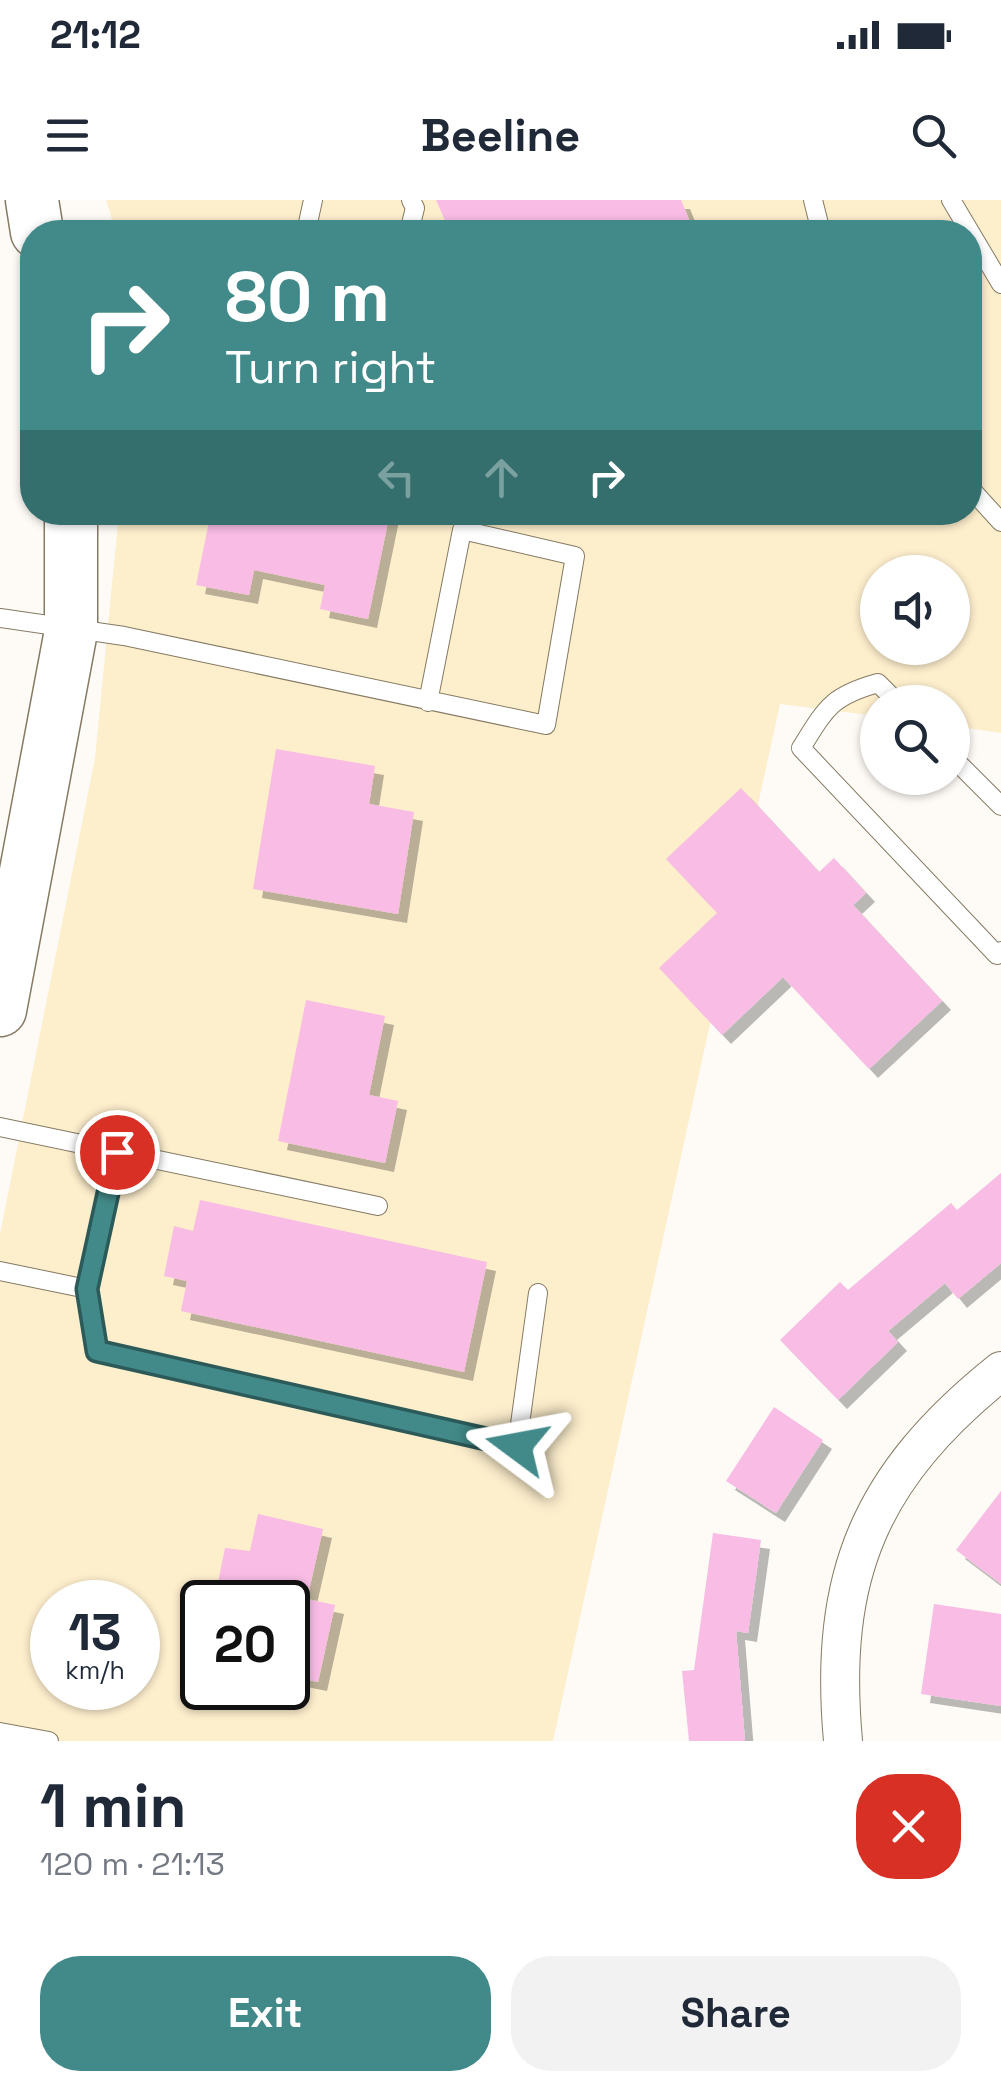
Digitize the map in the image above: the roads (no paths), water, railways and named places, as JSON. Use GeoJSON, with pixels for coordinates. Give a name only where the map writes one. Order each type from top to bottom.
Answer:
{"type":"FeatureCollection","features":[{"type":"Feature","properties":{"kind":"main road"},"geometry":{"type":"LineString","coordinates":[[0,1010],[71,631],[71,525]]}},
{"type":"Feature","properties":{"kind":"street"},"geometry":{"type":"LineString","coordinates":[[844,1741],[839,1692],[842,1608],[861,1542],[888,1486],[936,1432],[1001,1371]]}},
{"type":"Feature","properties":{"kind":"lane"},"geometry":{"type":"LineString","coordinates":[[982,251],[1001,284]]}},
{"type":"Feature","properties":{"kind":"lane"},"geometry":{"type":"LineString","coordinates":[[982,501],[1001,522]]}},
{"type":"Feature","properties":{"kind":"lane"},"geometry":{"type":"LineString","coordinates":[[0,618],[124,636],[428,702],[546,726],[575,556],[462,530],[428,702]]}},
{"type":"Feature","properties":{"kind":"lane"},"geometry":{"type":"LineString","coordinates":[[860,690],[831,701],[801,748],[999,953]]}},
{"type":"Feature","properties":{"kind":"lane"},"geometry":{"type":"LineString","coordinates":[[970,776],[1001,806]]}},
{"type":"Feature","properties":{"kind":"lane"},"geometry":{"type":"LineString","coordinates":[[0,1127],[378,1206]]}},
{"type":"Feature","properties":{"kind":"lane"},"geometry":{"type":"LineString","coordinates":[[117,1152],[87,1289],[97,1351],[517,1446],[538,1293]]}},
{"type":"Feature","properties":{"kind":"lane"},"geometry":{"type":"LineString","coordinates":[[0,1271],[87,1289]]}},
{"type":"Feature","properties":{"kind":"lane"},"geometry":{"type":"LineString","coordinates":[[1,1735],[49,1741]]}}]}
